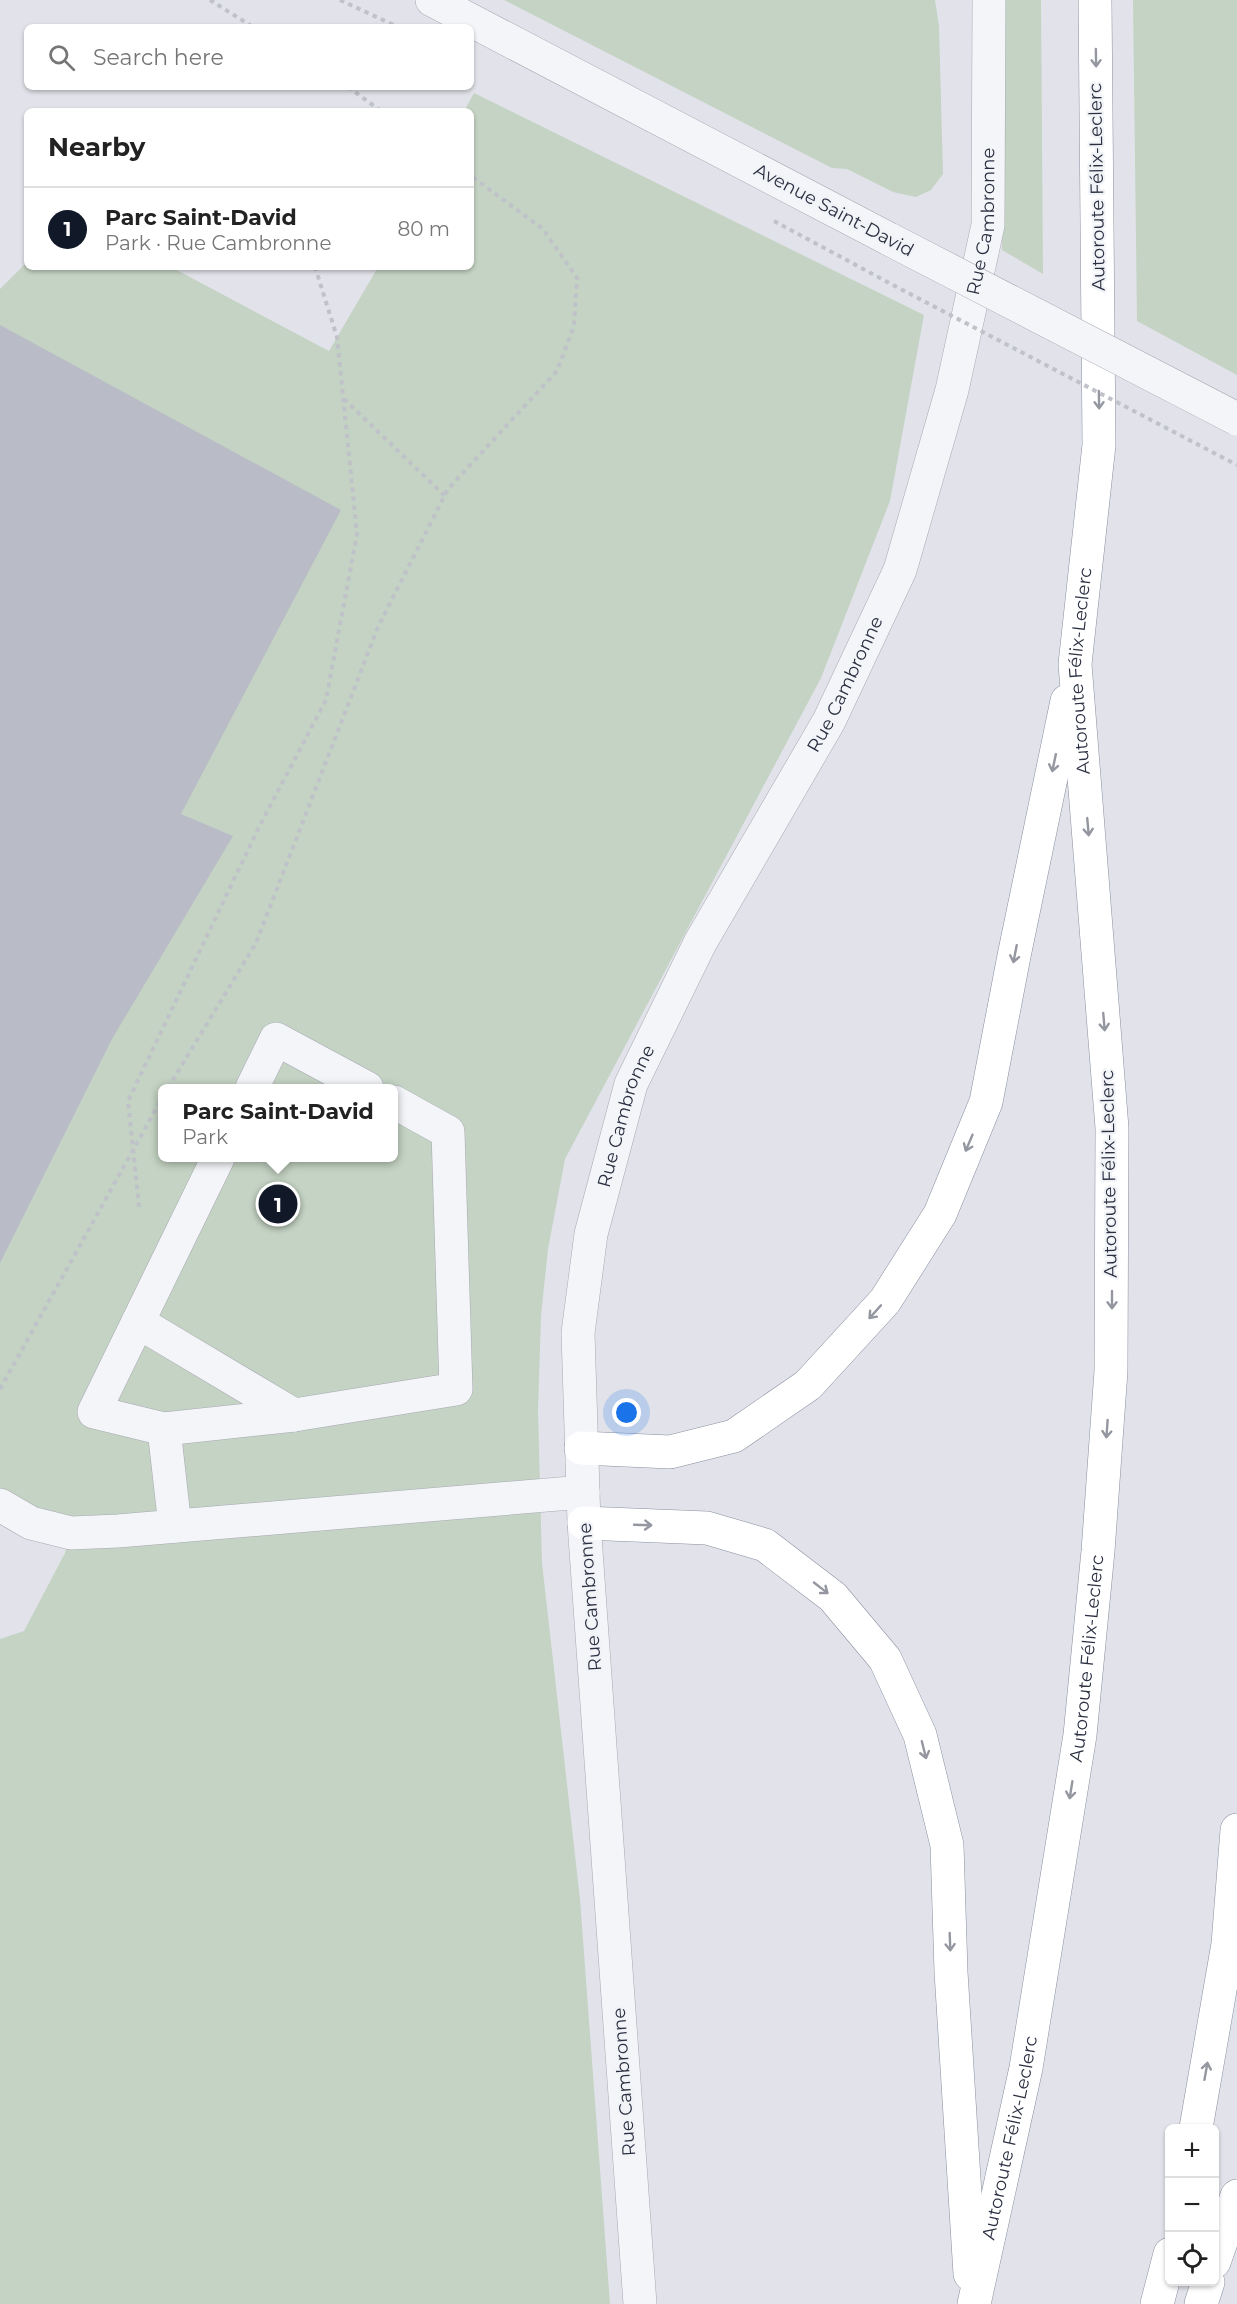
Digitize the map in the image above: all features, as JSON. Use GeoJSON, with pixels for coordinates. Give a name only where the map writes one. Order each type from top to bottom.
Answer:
{"type":"FeatureCollection","features":[{"type":"Feature","properties":{"kind":"highway","name":"Autoroute Félix-Leclerc"},"geometry":{"type":"LineString","coordinates":[[973,2304],[1026,2068],[1080,1735],[1098,1551],[1112,1371],[1112,1128],[1075,664],[1099,445],[1095,0]]}},
{"type":"Feature","properties":{"kind":"highway"},"geometry":{"type":"LineString","coordinates":[[581,1448],[670,1452],[734,1436],[808,1385],[885,1301],[940,1214],[986,1102],[1075,664]]}},
{"type":"Feature","properties":{"kind":"highway"},"geometry":{"type":"LineString","coordinates":[[584,1508],[707,1528],[765,1545],[833,1597],[885,1659],[920,1735],[947,1845],[951,1972],[973,2304]]}},
{"type":"Feature","properties":{"kind":"highway"},"geometry":{"type":"LineString","coordinates":[[1197,2124],[1228,1944],[1237,1830]]}},
{"type":"Feature","properties":{"kind":"highway"},"geometry":{"type":"LineString","coordinates":[[1219,2250],[1237,2196]]}},
{"type":"Feature","properties":{"kind":"highway"},"geometry":{"type":"LineString","coordinates":[[1157,2304],[1165,2273]]}},
{"type":"Feature","properties":{"kind":"highway"},"geometry":{"type":"LineString","coordinates":[[1202,2304],[1207,2286]]}},
{"type":"Feature","properties":{"kind":"street","name":"Avenue Saint-David"},"geometry":{"type":"LineString","coordinates":[[432,0],[1237,419]]}},
{"type":"Feature","properties":{"kind":"street","name":"Rue Cambronne"},"geometry":{"type":"LineString","coordinates":[[640,2304],[581,1448],[578,1333],[591,1234],[631,1084],[700,943],[829,721],[900,570],[952,390],[988,225],[989,0]]}},
{"type":"Feature","properties":{"kind":"street"},"geometry":{"type":"LineString","coordinates":[[254,1084],[276,1039],[359,1084]]}},
{"type":"Feature","properties":{"kind":"street"},"geometry":{"type":"LineString","coordinates":[[216,1162],[94,1412],[164,1429],[294,1415],[456,1389],[448,1132],[398,1105]]}},
{"type":"Feature","properties":{"kind":"street"},"geometry":{"type":"LineString","coordinates":[[138,1322],[294,1415]]}},
{"type":"Feature","properties":{"kind":"street"},"geometry":{"type":"LineString","coordinates":[[164,1429],[175,1526]]}},
{"type":"Feature","properties":{"kind":"street"},"geometry":{"type":"LineString","coordinates":[[0,1506],[31,1523],[70,1533],[175,1526],[584,1508]]}},
{"type":"Feature","properties":{"kind":"path"},"geometry":{"type":"LineString","coordinates":[[210,0],[248,24]]}},
{"type":"Feature","properties":{"kind":"path"},"geometry":{"type":"LineString","coordinates":[[340,0],[392,24]]}},
{"type":"Feature","properties":{"kind":"path"},"geometry":{"type":"LineString","coordinates":[[352,90],[377,108]]}},
{"type":"Feature","properties":{"kind":"path"},"geometry":{"type":"LineString","coordinates":[[171,1084],[256,943],[378,627],[448,489],[557,371],[574,326],[577,278],[543,229],[474,178]]}},
{"type":"Feature","properties":{"kind":"path"},"geometry":{"type":"LineString","coordinates":[[139,1207],[128,1101],[260,825],[326,700],[357,534],[337,337],[316,270]]}},
{"type":"Feature","properties":{"kind":"path"},"geometry":{"type":"LineString","coordinates":[[893,285],[1237,465]]}},
{"type":"Feature","properties":{"kind":"path"},"geometry":{"type":"LineString","coordinates":[[344,399],[445,496]]}},
{"type":"Feature","properties":{"kind":"path"},"geometry":{"type":"LineString","coordinates":[[0,1389],[158,1105]]}},
{"type":"Feature","properties":{"kind":"green space"},"geometry":{"type":"Polygon","coordinates":[[[504,0],[935,0],[939,26],[943,174],[931,190],[916,197],[893,192],[847,169],[832,168],[504,0]]]}},
{"type":"Feature","properties":{"kind":"green space"},"geometry":{"type":"Polygon","coordinates":[[[1004,0],[1041,0],[1043,274],[1002,250],[1004,0]]]}},
{"type":"Feature","properties":{"kind":"green space"},"geometry":{"type":"Polygon","coordinates":[[[1133,0],[1237,0],[1237,375],[1137,321],[1133,0]]]}},
{"type":"Feature","properties":{"kind":"green space"},"geometry":{"type":"Polygon","coordinates":[[[474,93],[924,315],[890,501],[821,678],[565,1159],[548,1249],[541,1316],[538,1410],[542,1563],[580,1899],[610,2304],[0,2304],[0,1639],[24,1631],[65,1553],[70,1533],[0,1505],[0,289],[24,265],[24,270],[177,270],[329,351],[376,270],[474,270],[474,108],[466,108],[474,93]]]}},
{"type":"Feature","properties":{"kind":"building"},"geometry":{"type":"Polygon","coordinates":[[[0,325],[341,510],[181,814],[233,836],[112,1039],[0,1263],[0,325]]]}},
{"type":"Feature","properties":{"kind":"place","name":"Parc Saint-David"},"geometry":{"type":"Point","coordinates":[278,1204]}}]}
